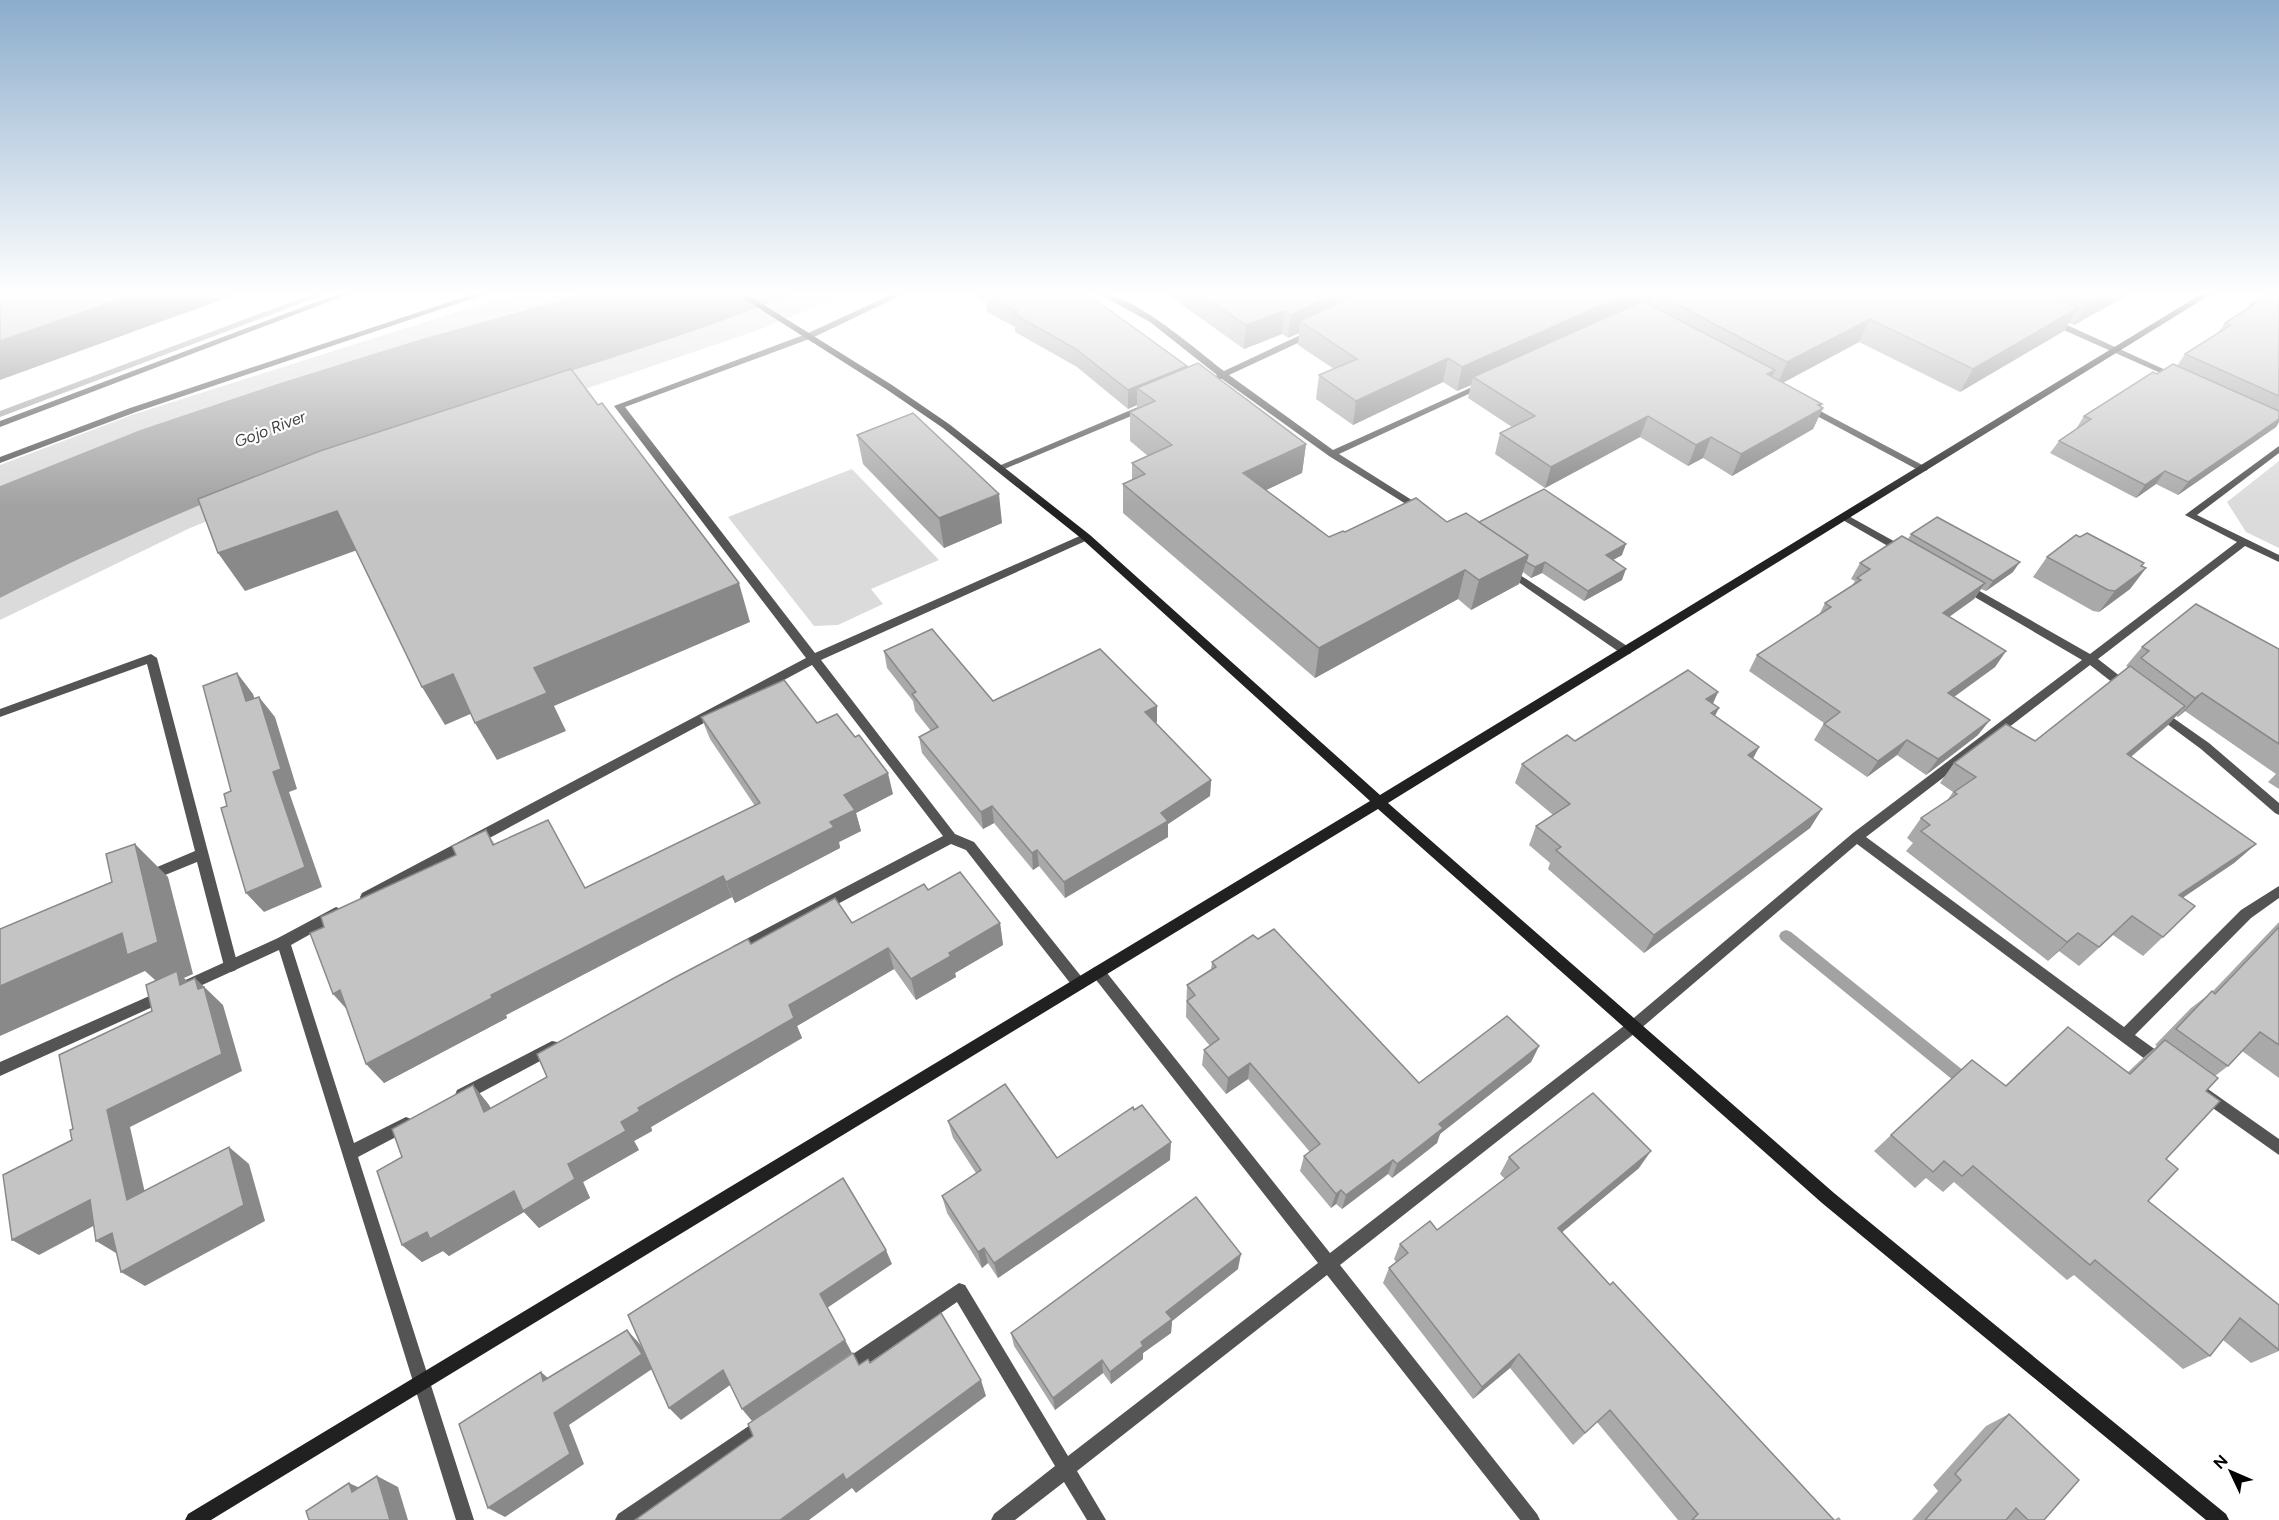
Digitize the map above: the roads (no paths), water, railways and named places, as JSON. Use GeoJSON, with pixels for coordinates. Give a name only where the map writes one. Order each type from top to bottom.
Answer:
{"type":"FeatureCollection","features":[{"type":"Feature","properties":{"kind":"street"},"geometry":{"type":"LineString","coordinates":[[0,424],[160,364]]}},
{"type":"Feature","properties":{"kind":"street"},"geometry":{"type":"LineString","coordinates":[[0,460],[133,410],[272,364]]}},
{"type":"Feature","properties":{"kind":"street"},"geometry":{"type":"LineString","coordinates":[[733,364],[619,406],[951,838],[970,846],[1079,984]]}},
{"type":"Feature","properties":{"kind":"street"},"geometry":{"type":"LineString","coordinates":[[852,364],[946,426],[1086,537],[1379,802],[1828,1198],[2220,1520]]}},
{"type":"Feature","properties":{"kind":"street"},"geometry":{"type":"LineString","coordinates":[[1209,364],[1332,454],[1433,518]]}},
{"type":"Feature","properties":{"kind":"street"},"geometry":{"type":"LineString","coordinates":[[1213,379],[1247,364]]}},
{"type":"Feature","properties":{"kind":"street"},"geometry":{"type":"LineString","coordinates":[[194,1520],[1379,802],[2093,364]]}},
{"type":"Feature","properties":{"kind":"street"},"geometry":{"type":"LineString","coordinates":[[2147,364],[2181,379]]}},
{"type":"Feature","properties":{"kind":"street"},"geometry":{"type":"LineString","coordinates":[[1332,454],[1495,380]]}},
{"type":"Feature","properties":{"kind":"street"},"geometry":{"type":"LineString","coordinates":[[999,468],[1160,401]]}},
{"type":"Feature","properties":{"kind":"street"},"geometry":{"type":"LineString","coordinates":[[1801,404],[1923,469]]}},
{"type":"Feature","properties":{"kind":"street"},"geometry":{"type":"LineString","coordinates":[[2279,449],[2190,514],[2279,559]]}},
{"type":"Feature","properties":{"kind":"street"},"geometry":{"type":"LineString","coordinates":[[1845,517],[1916,558]]}},
{"type":"Feature","properties":{"kind":"street"},"geometry":{"type":"LineString","coordinates":[[0,1070],[283,942],[813,659],[1086,537]]}},
{"type":"Feature","properties":{"kind":"street"},"geometry":{"type":"LineString","coordinates":[[1000,1520],[1634,1026],[1857,837],[2244,542]]}},
{"type":"Feature","properties":{"kind":"street"},"geometry":{"type":"LineString","coordinates":[[1500,564],[1626,651]]}},
{"type":"Feature","properties":{"kind":"street"},"geometry":{"type":"LineString","coordinates":[[1957,582],[2090,659],[2205,746],[2279,810]]}},
{"type":"Feature","properties":{"kind":"street"},"geometry":{"type":"LineString","coordinates":[[0,713],[152,658],[231,966]]}},
{"type":"Feature","properties":{"kind":"street"},"geometry":{"type":"LineString","coordinates":[[1857,837],[2173,1070]]}},
{"type":"Feature","properties":{"kind":"street"},"geometry":{"type":"LineString","coordinates":[[729,954],[951,838]]}},
{"type":"Feature","properties":{"kind":"street"},"geometry":{"type":"LineString","coordinates":[[138,881],[202,854]]}},
{"type":"Feature","properties":{"kind":"street"},"geometry":{"type":"LineString","coordinates":[[2125,1035],[2246,914],[2279,891]]}},
{"type":"Feature","properties":{"kind":"street"},"geometry":{"type":"LineString","coordinates":[[283,942],[465,1520]]}},
{"type":"Feature","properties":{"kind":"street"},"geometry":{"type":"LineString","coordinates":[[1098,972],[1531,1520]]}},
{"type":"Feature","properties":{"kind":"street"},"geometry":{"type":"LineString","coordinates":[[454,1099],[560,1043]]}},
{"type":"Feature","properties":{"kind":"street"},"geometry":{"type":"LineString","coordinates":[[2192,1084],[2279,1149]]}},
{"type":"Feature","properties":{"kind":"street"},"geometry":{"type":"LineString","coordinates":[[349,1154],[423,1115]]}},
{"type":"Feature","properties":{"kind":"street"},"geometry":{"type":"LineString","coordinates":[[831,1379],[959,1291],[1097,1520]]}},
{"type":"Feature","properties":{"kind":"street"},"geometry":{"type":"LineString","coordinates":[[624,1520],[782,1412]]}},
{"type":"Feature","properties":{"kind":"water","name":"Gojo River"},"geometry":{"type":"Polygon","coordinates":[[[341,364],[593,364],[438,414],[338,450],[143,530],[0,598],[0,486],[140,430],[341,364]]]}},
{"type":"Feature","properties":{"kind":"waterway"},"geometry":{"type":"LineString","coordinates":[[0,414],[134,364]]}},
{"type":"Feature","properties":{"kind":"waterway"},"geometry":{"type":"LineString","coordinates":[[1786,936],[1969,1084]]}}]}
